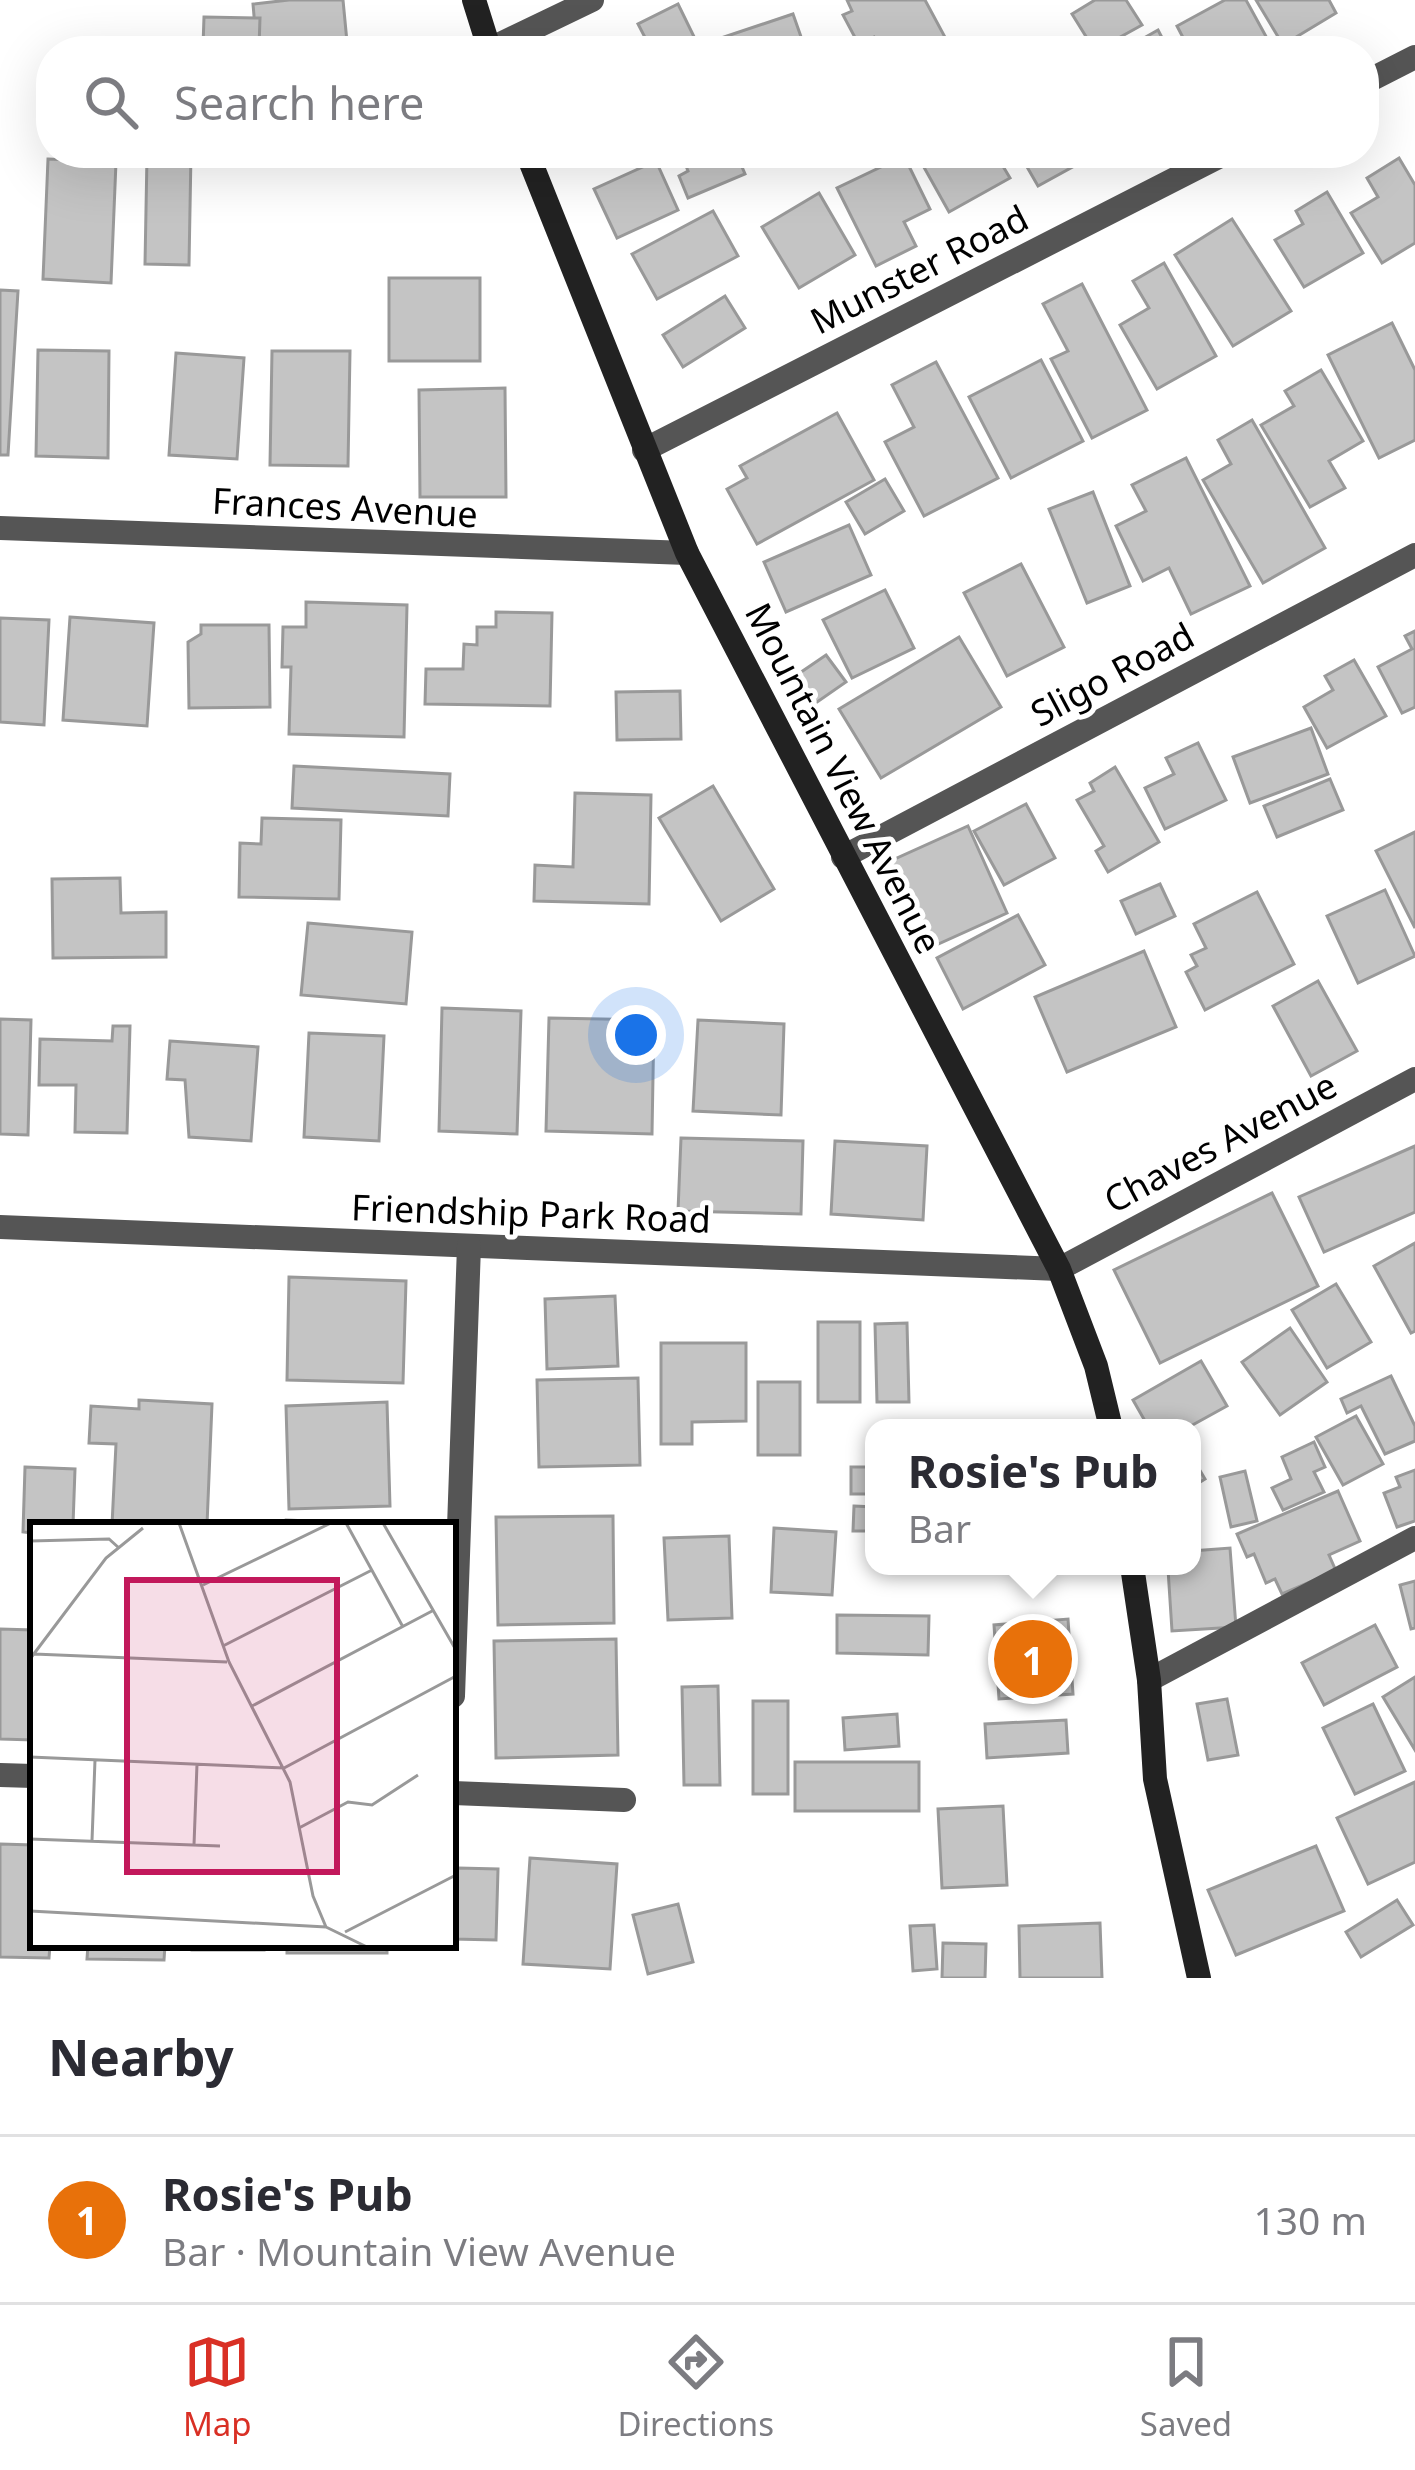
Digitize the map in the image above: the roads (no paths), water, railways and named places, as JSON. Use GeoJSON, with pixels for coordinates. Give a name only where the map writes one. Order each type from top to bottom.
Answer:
{"type":"FeatureCollection","features":[{"type":"Feature","properties":{"kind":"main road"},"geometry":{"type":"LineString","coordinates":[[474,0],[486,36]]}},
{"type":"Feature","properties":{"kind":"main road","name":"Mountain View Avenue"},"geometry":{"type":"LineString","coordinates":[[533,168],[687,553],[1059,1269],[1096,1366],[1109,1419]]}},
{"type":"Feature","properties":{"kind":"main road"},"geometry":{"type":"LineString","coordinates":[[1133,1575],[1149,1680],[1155,1779],[1198,1978]]}},
{"type":"Feature","properties":{"kind":"street"},"geometry":{"type":"LineString","coordinates":[[519,36],[592,0]]}},
{"type":"Feature","properties":{"kind":"street"},"geometry":{"type":"LineString","coordinates":[[1379,75],[1415,57]]}},
{"type":"Feature","properties":{"kind":"street","name":"Munster Road"},"geometry":{"type":"LineString","coordinates":[[644,450],[1197,168]]}},
{"type":"Feature","properties":{"kind":"street","name":"Frances Avenue"},"geometry":{"type":"LineString","coordinates":[[0,528],[687,553]]}},
{"type":"Feature","properties":{"kind":"street","name":"Sligo Road"},"geometry":{"type":"LineString","coordinates":[[843,856],[1415,555]]}},
{"type":"Feature","properties":{"kind":"street","name":"Chaves Avenue"},"geometry":{"type":"LineString","coordinates":[[1059,1269],[1415,1079]]}},
{"type":"Feature","properties":{"kind":"street","name":"Friendship Park Road"},"geometry":{"type":"LineString","coordinates":[[0,1227],[1059,1269]]}},
{"type":"Feature","properties":{"kind":"street"},"geometry":{"type":"LineString","coordinates":[[456,1612],[469,1246]]}},
{"type":"Feature","properties":{"kind":"street"},"geometry":{"type":"LineString","coordinates":[[1149,1680],[1415,1538]]}},
{"type":"Feature","properties":{"kind":"street"},"geometry":{"type":"LineString","coordinates":[[0,1775],[30,1776]]}},
{"type":"Feature","properties":{"kind":"street"},"geometry":{"type":"LineString","coordinates":[[456,1793],[624,1800]]}},
{"type":"Feature","properties":{"kind":"place","name":"Rosie's Pub"},"geometry":{"type":"Point","coordinates":[1033,1659]}}]}
